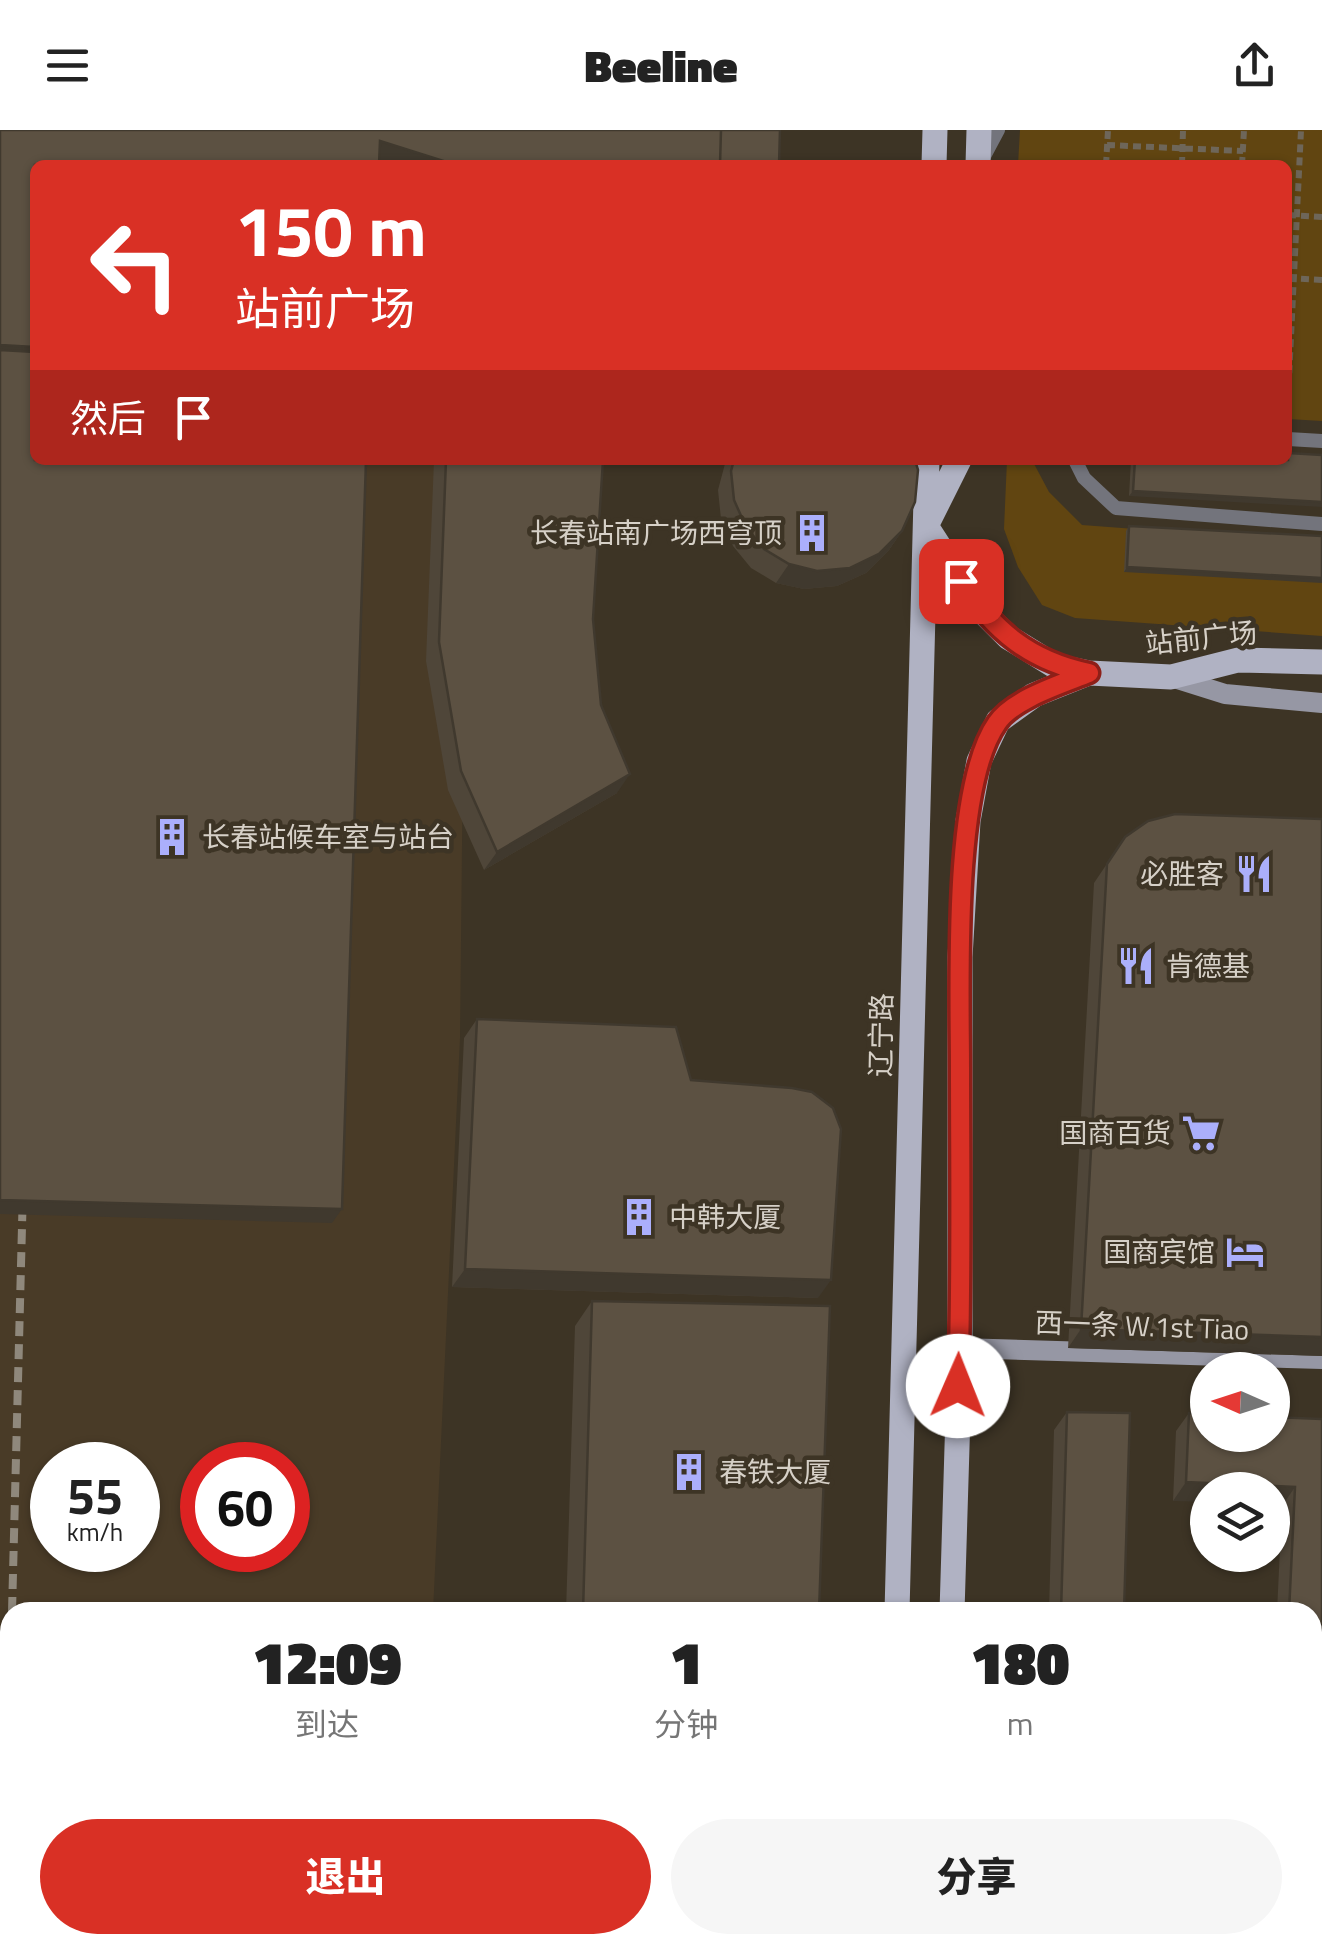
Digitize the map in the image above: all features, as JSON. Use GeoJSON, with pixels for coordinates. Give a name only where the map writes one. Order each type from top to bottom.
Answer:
{"type":"FeatureCollection","features":[{"type":"Feature","properties":{"kind":"main road"},"geometry":{"type":"LineString","coordinates":[[934,130],[934,160]]}},
{"type":"Feature","properties":{"kind":"main road"},"geometry":{"type":"LineString","coordinates":[[979,160],[980,130]]}},
{"type":"Feature","properties":{"kind":"main road","name":"辽宁路"},"geometry":{"type":"LineString","coordinates":[[896,1602],[927,465]]}},
{"type":"Feature","properties":{"kind":"main road"},"geometry":{"type":"LineString","coordinates":[[926,526],[956,465]]}},
{"type":"Feature","properties":{"kind":"main road","name":"站前广场"},"geometry":{"type":"LineString","coordinates":[[926,526],[979,608],[1008,637],[1055,666],[1089,673],[1171,677],[1238,660],[1322,662]]}},
{"type":"Feature","properties":{"kind":"main road"},"geometry":{"type":"LineString","coordinates":[[952,1602],[960,1348],[960,956],[968,821],[979,761],[998,721],[1034,695],[1089,673]]}},
{"type":"Feature","properties":{"kind":"street"},"geometry":{"type":"LineString","coordinates":[[1171,677],[1225,694],[1322,703]]}},
{"type":"Feature","properties":{"kind":"street","name":"西一条 W.1st Tiao"},"geometry":{"type":"LineString","coordinates":[[960,1348],[1322,1359]]}},
{"type":"Feature","properties":{"kind":"lane"},"geometry":{"type":"LineString","coordinates":[[982,160],[998,130]]}},
{"type":"Feature","properties":{"kind":"lane"},"geometry":{"type":"LineString","coordinates":[[1292,439],[1322,441]]}},
{"type":"Feature","properties":{"kind":"lane"},"geometry":{"type":"LineString","coordinates":[[1078,465],[1084,478],[1116,508],[1322,524]]}},
{"type":"Feature","properties":{"kind":"path"},"geometry":{"type":"LineString","coordinates":[[1106,160],[1108,130]]}},
{"type":"Feature","properties":{"kind":"path"},"geometry":{"type":"LineString","coordinates":[[1182,160],[1183,130]]}},
{"type":"Feature","properties":{"kind":"path"},"geometry":{"type":"LineString","coordinates":[[1242,160],[1244,130]]}},
{"type":"Feature","properties":{"kind":"path"},"geometry":{"type":"LineString","coordinates":[[1292,268],[1301,130]]}},
{"type":"Feature","properties":{"kind":"path"},"geometry":{"type":"LineString","coordinates":[[1107,145],[1243,151]]}},
{"type":"Feature","properties":{"kind":"path"},"geometry":{"type":"LineString","coordinates":[[1292,215],[1322,216]]}},
{"type":"Feature","properties":{"kind":"path"},"geometry":{"type":"LineString","coordinates":[[1292,278],[1322,280]]}},
{"type":"Feature","properties":{"kind":"shaded area"},"geometry":{"type":"Polygon","coordinates":[[[0,130],[403,160],[30,160],[30,465],[466,465],[460,1038],[433,1602],[0,1602],[0,130]]]}},
{"type":"Feature","properties":{"kind":"shaded area"},"geometry":{"type":"Polygon","coordinates":[[[1020,130],[1322,130],[1322,421],[1292,419],[1292,160],[1018,160],[1020,130]]]}},
{"type":"Feature","properties":{"kind":"shaded area"},"geometry":{"type":"Polygon","coordinates":[[[1007,465],[1035,465],[1049,492],[1082,525],[1322,543],[1322,636],[1075,618],[1042,605],[1018,567],[1004,529],[1007,465]]]}},
{"type":"Feature","properties":{"kind":"building"},"geometry":{"type":"Polygon","coordinates":[[[0,130],[721,130],[720,160],[440,160],[380,141],[379,160],[30,160],[30,347],[0,345],[0,130]]]}},
{"type":"Feature","properties":{"kind":"building"},"geometry":{"type":"Polygon","coordinates":[[[721,130],[780,130],[779,160],[720,160],[721,130]]]}},
{"type":"Feature","properties":{"kind":"building","name":"长春站候车室与站台"},"geometry":{"type":"Polygon","coordinates":[[[0,350],[30,352],[30,465],[366,465],[342,1209],[0,1200],[0,350]]]}},
{"type":"Feature","properties":{"kind":"building"},"geometry":{"type":"Polygon","coordinates":[[[1292,453],[1322,455],[1322,502],[1133,491],[1135,465],[1292,465],[1292,453]]]}},
{"type":"Feature","properties":{"kind":"building"},"geometry":{"type":"Polygon","coordinates":[[[446,465],[603,465],[593,619],[601,705],[630,774],[497,852],[461,771],[439,642],[446,465]]]}},
{"type":"Feature","properties":{"kind":"building","name":"长春站南广场西穹顶"},"geometry":{"type":"Polygon","coordinates":[[[733,465],[916,465],[918,470],[915,502],[902,531],[879,554],[850,568],[817,571],[789,564],[764,549],[746,527],[734,500],[733,465]]]}},
{"type":"Feature","properties":{"kind":"building"},"geometry":{"type":"Polygon","coordinates":[[[1129,526],[1322,536],[1322,578],[1127,567],[1129,526]]]}},
{"type":"Feature","properties":{"kind":"building","name":"国商百货"},"geometry":{"type":"Polygon","coordinates":[[[1175,814],[1322,819],[1322,1337],[1081,1329],[1107,864],[1125,837],[1148,821],[1175,814]]]}},
{"type":"Feature","properties":{"kind":"building","name":"中韩大厦"},"geometry":{"type":"Polygon","coordinates":[[[477,1019],[676,1027],[691,1080],[812,1092],[833,1108],[841,1129],[831,1280],[465,1269],[477,1019]]]}},
{"type":"Feature","properties":{"kind":"building","name":"春铁大厦"},"geometry":{"type":"Polygon","coordinates":[[[592,1301],[830,1306],[819,1602],[583,1602],[592,1301]]]}},
{"type":"Feature","properties":{"kind":"building"},"geometry":{"type":"Polygon","coordinates":[[[1067,1412],[1130,1413],[1124,1602],[1061,1602],[1067,1412]]]}},
{"type":"Feature","properties":{"kind":"building"},"geometry":{"type":"Polygon","coordinates":[[[1189,1413],[1190,1452],[1290,1452],[1290,1418],[1322,1419],[1322,1602],[1289,1602],[1295,1487],[1290,1487],[1290,1472],[1190,1472],[1190,1482],[1186,1482],[1189,1413]]]}},
{"type":"Feature","properties":{"kind":"railway"},"geometry":{"type":"LineString","coordinates":[[12,1602],[23,1188]]}},
{"type":"Feature","properties":{"kind":"place","name":"长春站南广场西穹顶"},"geometry":{"type":"Point","coordinates":[812,533]}},
{"type":"Feature","properties":{"kind":"place","name":"长春站候车室与站台"},"geometry":{"type":"Point","coordinates":[172,837]}},
{"type":"Feature","properties":{"kind":"place","name":"必胜客"},"geometry":{"type":"Point","coordinates":[1254,874]}},
{"type":"Feature","properties":{"kind":"place","name":"肯德基"},"geometry":{"type":"Point","coordinates":[1136,966]}},
{"type":"Feature","properties":{"kind":"place","name":"国商百货"},"geometry":{"type":"Point","coordinates":[1201,1133]}},
{"type":"Feature","properties":{"kind":"place","name":"中韩大厦"},"geometry":{"type":"Point","coordinates":[639,1217]}},
{"type":"Feature","properties":{"kind":"place","name":"国商宾馆"},"geometry":{"type":"Point","coordinates":[1245,1252]}},
{"type":"Feature","properties":{"kind":"place","name":"春铁大厦"},"geometry":{"type":"Point","coordinates":[689,1472]}},
{"type":"Feature","properties":{"kind":"route"},"geometry":{"type":"LineString","coordinates":[[958,1386],[960,956],[973,791],[979,761],[998,721],[1034,695],[1089,673],[1055,666],[1008,637],[979,608],[961,581]]}}]}
